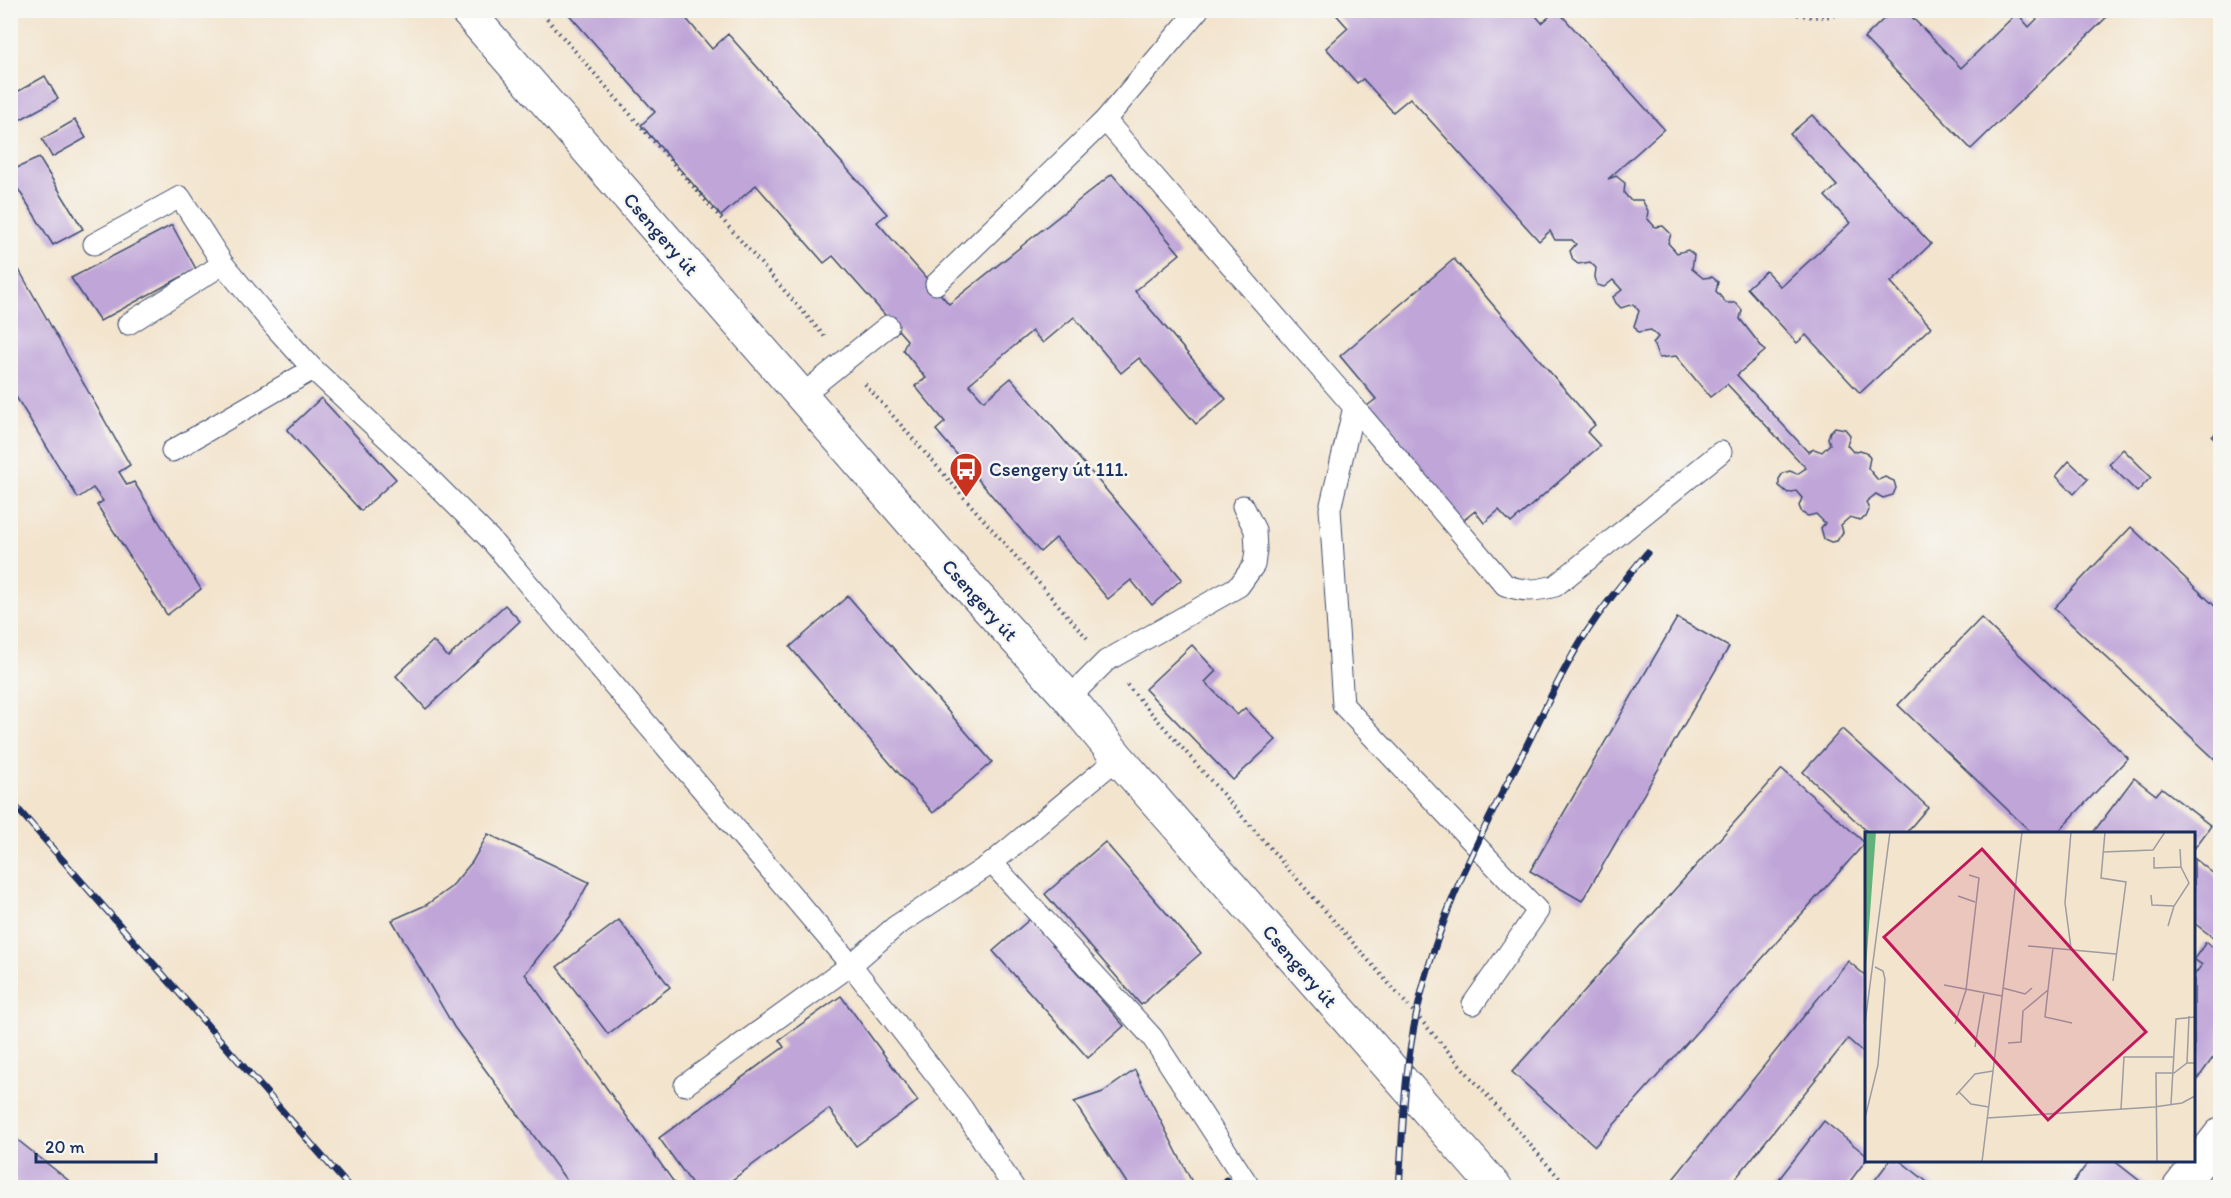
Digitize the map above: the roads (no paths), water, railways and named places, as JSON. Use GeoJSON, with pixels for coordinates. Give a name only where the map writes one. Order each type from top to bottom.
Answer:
{"type":"FeatureCollection","features":[{"type":"Feature","properties":{"kind":"main road","name":"Csengery út"},"geometry":{"type":"LineString","coordinates":[[466,10],[1496,1188]]}},
{"type":"Feature","properties":{"kind":"main road"},"geometry":{"type":"LineString","coordinates":[[2179,1188],[2220,1135]]}},
{"type":"Feature","properties":{"kind":"lane"},"geometry":{"type":"LineString","coordinates":[[936,284],[1105,120],[1198,10]]}},
{"type":"Feature","properties":{"kind":"lane"},"geometry":{"type":"LineString","coordinates":[[1105,120],[1354,407],[1504,585],[1519,591],[1535,591],[1555,586],[1722,452]]}},
{"type":"Feature","properties":{"kind":"lane"},"geometry":{"type":"LineString","coordinates":[[94,244],[180,197],[223,264],[274,327],[314,369],[490,539],[850,965],[962,1108],[1014,1188]]}},
{"type":"Feature","properties":{"kind":"lane"},"geometry":{"type":"LineString","coordinates":[[128,324],[223,264]]}},
{"type":"Feature","properties":{"kind":"lane"},"geometry":{"type":"LineString","coordinates":[[802,395],[888,326]]}},
{"type":"Feature","properties":{"kind":"lane"},"geometry":{"type":"LineString","coordinates":[[172,451],[314,369]]}},
{"type":"Feature","properties":{"kind":"lane"},"geometry":{"type":"LineString","coordinates":[[1354,407],[1330,509],[1343,705],[1538,911],[1473,1004]]}},
{"type":"Feature","properties":{"kind":"lane"},"geometry":{"type":"LineString","coordinates":[[1069,698],[1106,661],[1239,586],[1254,565],[1256,550],[1255,530],[1243,506]]}},
{"type":"Feature","properties":{"kind":"lane"},"geometry":{"type":"LineString","coordinates":[[685,1085],[850,965],[896,926],[992,862],[1118,758]]}},
{"type":"Feature","properties":{"kind":"lane"},"geometry":{"type":"LineString","coordinates":[[992,862],[1152,1037],[1250,1188]]}},
{"type":"Feature","properties":{"kind":"railway"},"geometry":{"type":"LineString","coordinates":[[1399,1188],[1409,1056],[1425,978],[1448,911],[1475,847],[1567,664],[1622,583],[1647,553]]}},
{"type":"Feature","properties":{"kind":"railway"},"geometry":{"type":"LineString","coordinates":[[10,800],[350,1188]]}},
{"type":"Feature","properties":{"kind":"railway"},"geometry":{"type":"LineString","coordinates":[[1226,1180],[1229,1188]]}},
{"type":"Feature","properties":{"kind":"place","name":"Csengery út 111."},"geometry":{"type":"Point","coordinates":[966,498]}}]}
